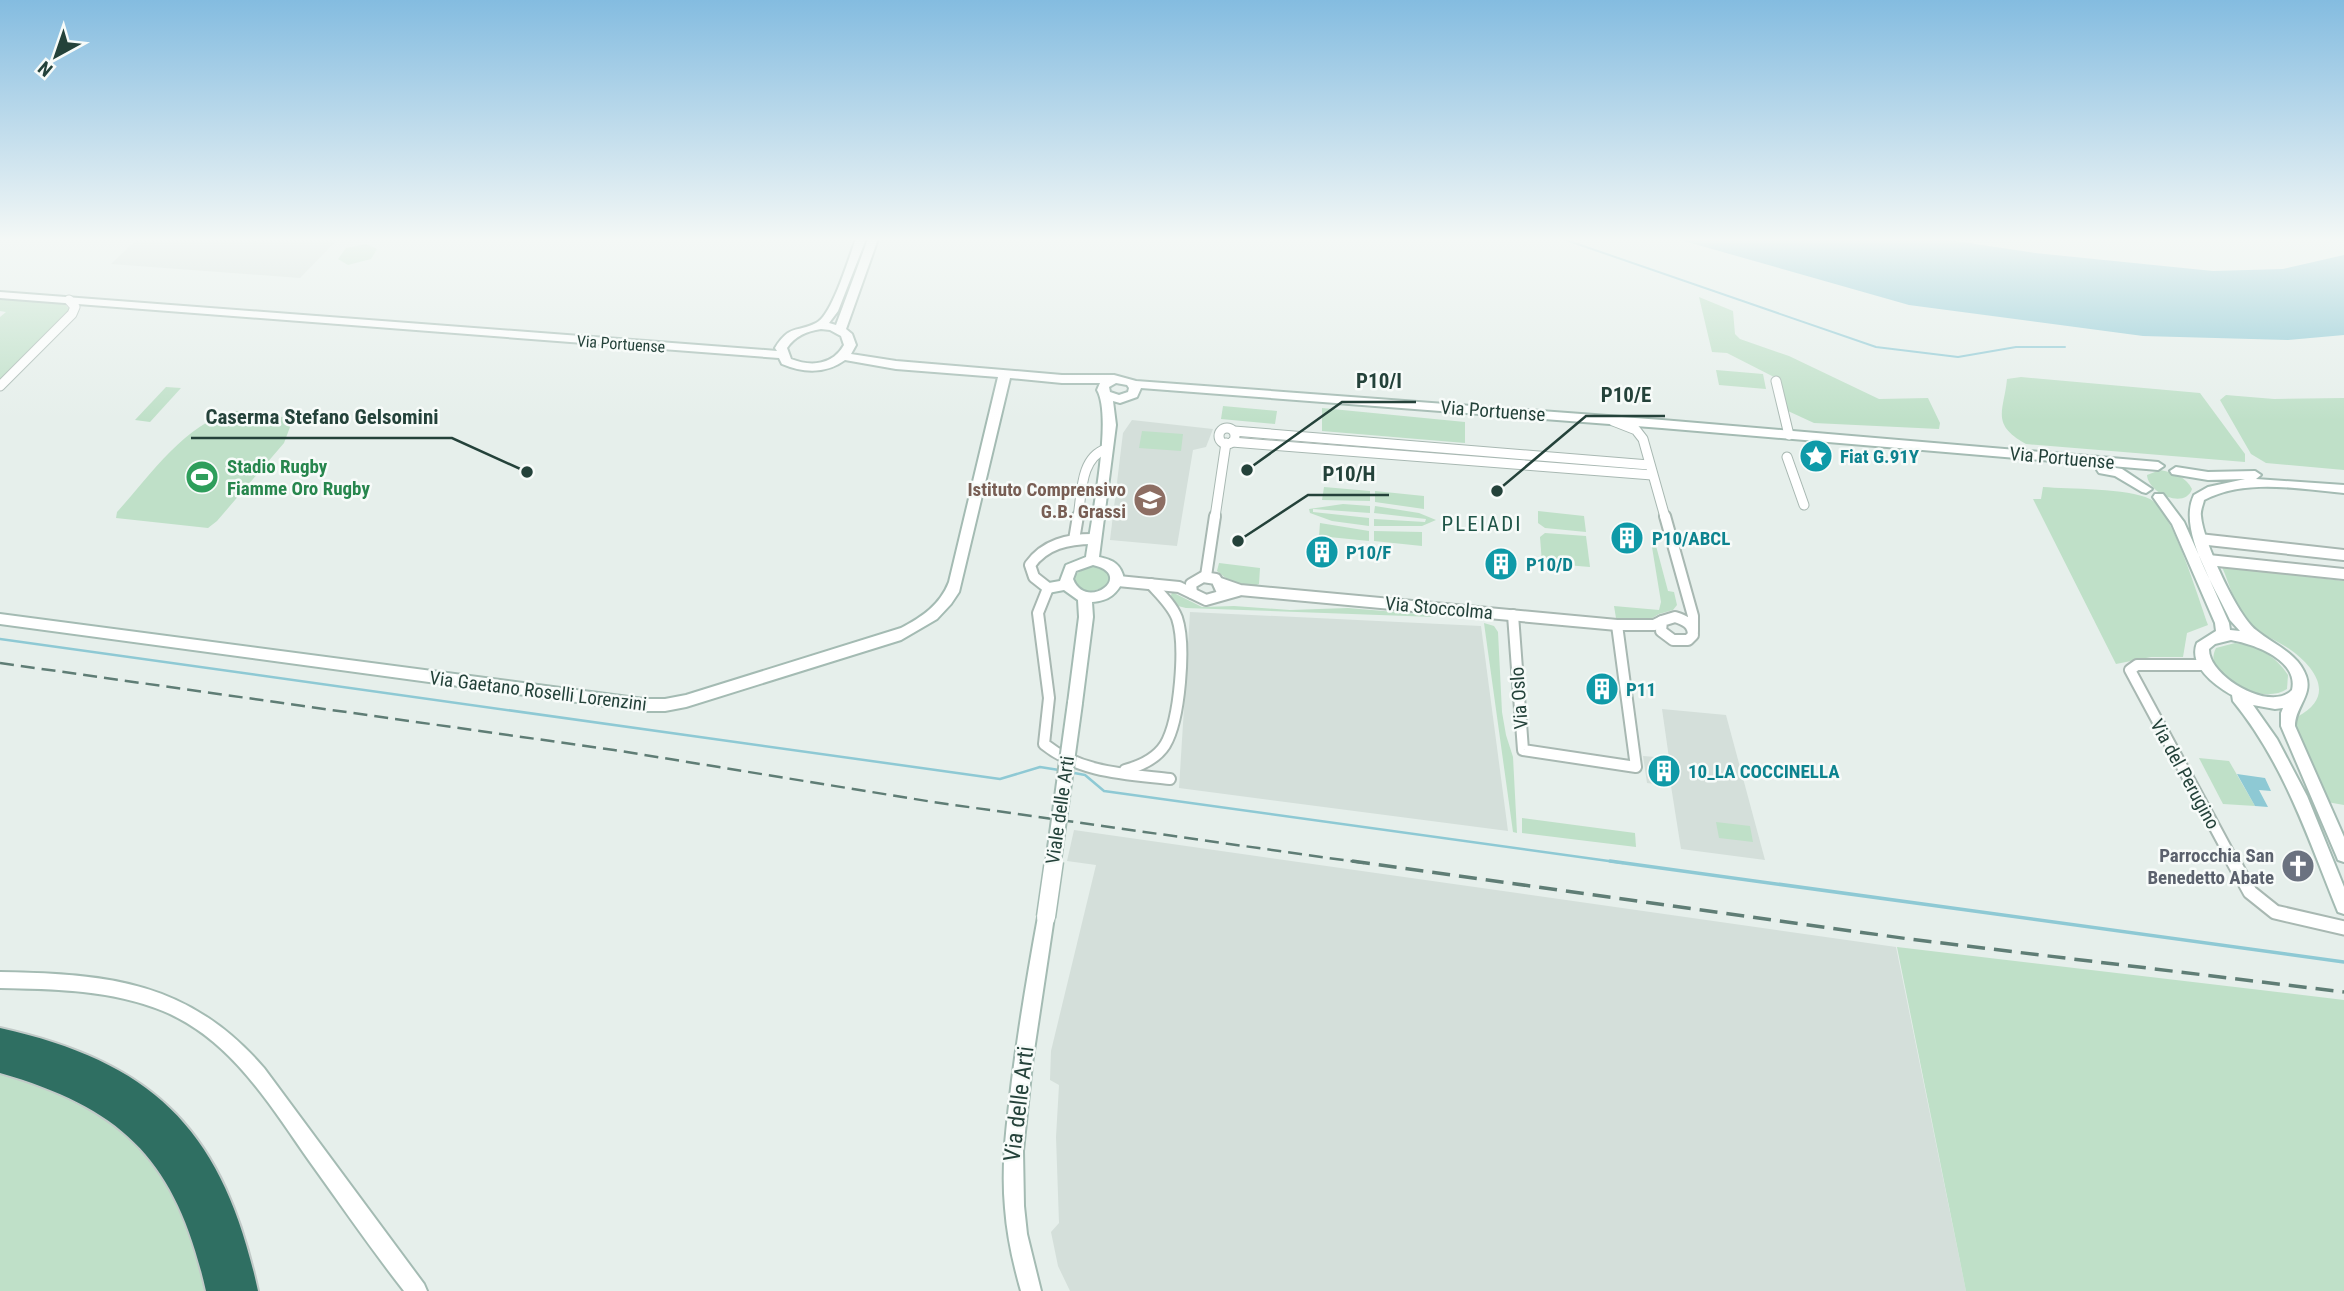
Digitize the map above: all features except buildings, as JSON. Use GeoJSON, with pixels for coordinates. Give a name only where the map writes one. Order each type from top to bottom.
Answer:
{"type":"FeatureCollection","features":[{"type":"Feature","properties":{"kind":"highway"},"geometry":{"type":"LineString","coordinates":[[0,1040],[64,1055],[110,1090],[180,1175],[208,1240],[220,1291]]}},
{"type":"Feature","properties":{"kind":"highway"},"geometry":{"type":"LineString","coordinates":[[0,1062],[110,1090],[158,1112],[202,1165],[232,1234],[244,1291]]}},
{"type":"Feature","properties":{"kind":"street","name":"Via Portuense"},"geometry":{"type":"LineString","coordinates":[[59,299],[782,355]]}},
{"type":"Feature","properties":{"kind":"street"},"geometry":{"type":"LineString","coordinates":[[821,326],[834,311],[838,299]]}},
{"type":"Feature","properties":{"kind":"street"},"geometry":{"type":"LineString","coordinates":[[840,330],[851,299]]}},
{"type":"Feature","properties":{"kind":"street"},"geometry":{"type":"LineString","coordinates":[[0,386],[73,313],[75,306],[69,300]]}},
{"type":"Feature","properties":{"kind":"street"},"geometry":{"type":"LineString","coordinates":[[821,326],[840,330],[849,339],[848,351],[825,366],[814,368],[793,365],[782,355],[784,341],[800,330],[821,326]]}},
{"type":"Feature","properties":{"kind":"street"},"geometry":{"type":"LineString","coordinates":[[843,356],[896,365],[1062,379],[1123,379],[1130,392]]}},
{"type":"Feature","properties":{"kind":"street","name":"Via Gaetano Roselli Lorenzini"},"geometry":{"type":"LineString","coordinates":[[0,620],[644,705],[676,704],[896,636],[919,625],[943,606],[956,582],[1005,373]]}},
{"type":"Feature","properties":{"kind":"street"},"geometry":{"type":"LineString","coordinates":[[1062,379],[1105,394],[1130,392]]}},
{"type":"Feature","properties":{"kind":"street"},"geometry":{"type":"LineString","coordinates":[[1092,560],[1110,420],[1104,385],[1114,379]]}},
{"type":"Feature","properties":{"kind":"street"},"geometry":{"type":"LineString","coordinates":[[1776,381],[1789,435]]}},
{"type":"Feature","properties":{"kind":"street","name":"Via Portuense"},"geometry":{"type":"LineString","coordinates":[[1130,392],[1186,388],[1662,424],[2158,466],[2176,471]]}},
{"type":"Feature","properties":{"kind":"street"},"geometry":{"type":"LineString","coordinates":[[1074,540],[1087,464],[1107,443],[1130,392]]}},
{"type":"Feature","properties":{"kind":"street"},"geometry":{"type":"LineString","coordinates":[[1609,420],[1636,430],[1643,439],[1693,617],[1691,638],[1683,642],[1673,640],[1660,628],[1666,619],[1683,610],[1687,598]]}},
{"type":"Feature","properties":{"kind":"street"},"geometry":{"type":"LineString","coordinates":[[1643,439],[1645,431],[1662,424]]}},
{"type":"Feature","properties":{"kind":"street"},"geometry":{"type":"LineString","coordinates":[[1476,456],[1464,449],[1224,430],[1217,435],[1219,440],[1229,443],[1464,460],[1476,456],[1651,470]]}},
{"type":"Feature","properties":{"kind":"street"},"geometry":{"type":"LineString","coordinates":[[1206,576],[1229,443],[1237,438],[1234,431]]}},
{"type":"Feature","properties":{"kind":"street"},"geometry":{"type":"LineString","coordinates":[[1464,449],[1461,452],[1464,460]]}},
{"type":"Feature","properties":{"kind":"street","name":"Via Portuense"},"geometry":{"type":"LineString","coordinates":[[1967,450],[2118,472],[2159,497]]}},
{"type":"Feature","properties":{"kind":"street"},"geometry":{"type":"LineString","coordinates":[[1787,457],[1804,505]]}},
{"type":"Feature","properties":{"kind":"street"},"geometry":{"type":"LineString","coordinates":[[2146,489],[2141,483],[2140,472],[2158,466]]}},
{"type":"Feature","properties":{"kind":"street"},"geometry":{"type":"LineString","coordinates":[[2176,471],[2208,476],[2267,475],[2344,480]]}},
{"type":"Feature","properties":{"kind":"street"},"geometry":{"type":"LineString","coordinates":[[2176,471],[2197,487],[2187,501]]}},
{"type":"Feature","properties":{"kind":"street"},"geometry":{"type":"LineString","coordinates":[[2159,497],[2187,501],[2216,488],[2239,485],[2344,489]]}},
{"type":"Feature","properties":{"kind":"street"},"geometry":{"type":"LineString","coordinates":[[2159,497],[2175,517],[2222,623],[2223,634],[2209,640],[2204,647],[2202,655],[2206,665],[2220,682],[2249,699],[2280,703],[2292,700],[2299,694]]}},
{"type":"Feature","properties":{"kind":"street"},"geometry":{"type":"LineString","coordinates":[[2187,501],[2194,514],[2199,539],[2237,620],[2251,635],[2285,658],[2300,677],[2302,687],[2288,713],[2288,726],[2344,855]]}},
{"type":"Feature","properties":{"kind":"street"},"geometry":{"type":"LineString","coordinates":[[1068,585],[1048,588],[1033,575],[1031,563],[1046,549],[1074,540],[1093,539]]}},
{"type":"Feature","properties":{"kind":"street"},"geometry":{"type":"LineString","coordinates":[[2199,539],[2344,555]]}},
{"type":"Feature","properties":{"kind":"street"},"geometry":{"type":"LineString","coordinates":[[2208,559],[2344,574]]}},
{"type":"Feature","properties":{"kind":"street"},"geometry":{"type":"LineString","coordinates":[[1092,560],[1112,566],[1116,570],[1118,581],[1115,587],[1102,596],[1085,597],[1074,593],[1066,579],[1071,568],[1092,560]]}},
{"type":"Feature","properties":{"kind":"street"},"geometry":{"type":"LineString","coordinates":[[1171,585],[1206,576]]}},
{"type":"Feature","properties":{"kind":"street"},"geometry":{"type":"LineString","coordinates":[[1206,576],[1220,588]]}},
{"type":"Feature","properties":{"kind":"street"},"geometry":{"type":"LineString","coordinates":[[1192,593],[1190,587],[1194,580]]}},
{"type":"Feature","properties":{"kind":"street"},"geometry":{"type":"LineString","coordinates":[[1118,581],[1171,585],[1192,593]]}},
{"type":"Feature","properties":{"kind":"street"},"geometry":{"type":"LineString","coordinates":[[1115,772],[1142,766],[1166,744],[1174,723],[1182,618],[1151,583]]}},
{"type":"Feature","properties":{"kind":"street"},"geometry":{"type":"LineString","coordinates":[[1048,588],[1038,613],[1049,698],[1044,744],[1056,756],[1115,772],[1170,779]]}},
{"type":"Feature","properties":{"kind":"street","name":"Via Stoccolma"},"geometry":{"type":"LineString","coordinates":[[1192,593],[1206,600],[1220,588],[1617,625],[1654,625],[1666,619]]}},
{"type":"Feature","properties":{"kind":"street","name":"Viale delle Arti"},"geometry":{"type":"LineString","coordinates":[[1046,917],[1086,617],[1085,597]]}},
{"type":"Feature","properties":{"kind":"street","name":"Via Oslo"},"geometry":{"type":"LineString","coordinates":[[1513,615],[1523,750],[1636,767],[1617,625]]}},
{"type":"Feature","properties":{"kind":"street"},"geometry":{"type":"LineString","coordinates":[[1666,619],[1685,620],[1693,631]]}},
{"type":"Feature","properties":{"kind":"street","name":"Via Stoccolma"},"geometry":{"type":"LineString","coordinates":[[1637,626],[1664,634]]}},
{"type":"Feature","properties":{"kind":"street"},"geometry":{"type":"LineString","coordinates":[[2219,636],[2245,638],[2274,649]]}},
{"type":"Feature","properties":{"kind":"street","name":"Via del Perugino"},"geometry":{"type":"LineString","coordinates":[[2206,665],[2137,665],[2130,670],[2250,892],[2275,912],[2344,928]]}},
{"type":"Feature","properties":{"kind":"street"},"geometry":{"type":"LineString","coordinates":[[2234,691],[2263,726],[2287,773],[2344,907]]}},
{"type":"Feature","properties":{"kind":"street","name":"Via delle Arti"},"geometry":{"type":"LineString","coordinates":[[1031,1291],[1016,1238],[1012,1166],[1036,971],[1046,917]]}},
{"type":"Feature","properties":{"kind":"street"},"geometry":{"type":"LineString","coordinates":[[0,980],[73,982],[118,989],[176,1008],[211,1028],[252,1068],[417,1291]]}},
{"type":"Feature","properties":{"kind":"shaded area","name":"Istituto Comprensivo G.B. Grassi"},"geometry":{"type":"Polygon","coordinates":[[[1132,420],[1213,429],[1206,447],[1193,450],[1177,546],[1110,540],[1123,433],[1132,420]]]}},
{"type":"Feature","properties":{"kind":"shaded area"},"geometry":{"type":"Polygon","coordinates":[[[1190,612],[1481,626],[1508,831],[1179,788],[1190,612]]]}},
{"type":"Feature","properties":{"kind":"shaded area"},"geometry":{"type":"Polygon","coordinates":[[[1662,709],[1726,715],[1765,860],[1681,849],[1671,786],[1647,783],[1643,756],[1669,758],[1662,709]]]}},
{"type":"Feature","properties":{"kind":"shaded area"},"geometry":{"type":"Polygon","coordinates":[[[1074,830],[1896,947],[1966,1291],[1070,1291],[1058,1266],[1051,1232],[1059,1223],[1056,1137],[1059,1085],[1050,1080],[1051,1051],[1096,865],[1067,861],[1074,830]]]}},
{"type":"Feature","properties":{"kind":"green space"},"geometry":{"type":"Polygon","coordinates":[[[0,299],[65,304],[69,309],[0,381],[0,317],[6,312],[0,311],[0,299]]]}},
{"type":"Feature","properties":{"kind":"green space"},"geometry":{"type":"Polygon","coordinates":[[[1700,299],[1733,311],[1735,334],[1740,339],[1789,356],[1879,399],[1928,398],[1940,423],[1939,429],[1814,423],[1788,411],[1780,383],[1774,377],[1727,353],[1712,352],[1700,299]]]}},
{"type":"Feature","properties":{"kind":"green space"},"geometry":{"type":"Polygon","coordinates":[[[1716,370],[1763,374],[1766,389],[1719,385],[1716,370]]]}},
{"type":"Feature","properties":{"kind":"green space"},"geometry":{"type":"Polygon","coordinates":[[[2021,377],[2200,393],[2245,454],[2245,462],[2026,444],[2007,430],[2002,416],[2007,379],[2021,377]]]}},
{"type":"Feature","properties":{"kind":"green space"},"geometry":{"type":"Polygon","coordinates":[[[166,387],[181,388],[150,422],[135,420],[166,387]]]}},
{"type":"Feature","properties":{"kind":"green space"},"geometry":{"type":"Polygon","coordinates":[[[2226,395],[2274,399],[2344,398],[2344,470],[2266,463],[2251,454],[2220,400],[2226,395]]]}},
{"type":"Feature","properties":{"kind":"green space"},"geometry":{"type":"Polygon","coordinates":[[[1223,406],[1277,411],[1275,424],[1221,419],[1223,406]]]}},
{"type":"Feature","properties":{"kind":"green space"},"geometry":{"type":"Polygon","coordinates":[[[1322,408],[1465,422],[1465,443],[1322,431],[1322,408]]]}},
{"type":"Feature","properties":{"kind":"green space","name":"Stadio Rugby Fiamme Oro Rugby"},"geometry":{"type":"Polygon","coordinates":[[[234,411],[274,413],[281,416],[290,427],[284,443],[217,521],[208,528],[116,518],[117,512],[184,439],[199,427],[234,411]]]}},
{"type":"Feature","properties":{"kind":"green space"},"geometry":{"type":"Polygon","coordinates":[[[1142,431],[1183,434],[1181,451],[1139,448],[1142,431]]]}},
{"type":"Feature","properties":{"kind":"green space"},"geometry":{"type":"Polygon","coordinates":[[[2160,470],[2183,478],[2192,489],[2188,495],[2175,499],[2153,488],[2147,475],[2160,470]]]}},
{"type":"Feature","properties":{"kind":"green space"},"geometry":{"type":"Polygon","coordinates":[[[1324,487],[1370,491],[1370,501],[1322,500],[1324,487]]]}},
{"type":"Feature","properties":{"kind":"green space"},"geometry":{"type":"Polygon","coordinates":[[[2043,487],[2140,495],[2159,507],[2176,537],[2208,625],[2187,633],[2183,657],[2151,657],[2116,664],[2033,499],[2041,499],[2043,487]]]}},
{"type":"Feature","properties":{"kind":"green space"},"geometry":{"type":"Polygon","coordinates":[[[1375,491],[1424,496],[1424,509],[1375,502],[1375,491]]]}},
{"type":"Feature","properties":{"kind":"green space"},"geometry":{"type":"Polygon","coordinates":[[[1343,504],[1370,506],[1370,513],[1313,509],[1313,512],[1369,518],[1369,526],[1332,521],[1310,513],[1309,509],[1343,504]]]}},
{"type":"Feature","properties":{"kind":"green space"},"geometry":{"type":"Polygon","coordinates":[[[1375,506],[1419,513],[1436,520],[1422,526],[1374,526],[1374,519],[1425,522],[1426,519],[1374,513],[1375,506]]]}},
{"type":"Feature","properties":{"kind":"green space"},"geometry":{"type":"Polygon","coordinates":[[[1538,511],[1584,516],[1586,532],[1545,528],[1538,523],[1538,511]]]}},
{"type":"Feature","properties":{"kind":"green space"},"geometry":{"type":"Polygon","coordinates":[[[1320,523],[1369,531],[1369,541],[1319,536],[1320,523]]]}},
{"type":"Feature","properties":{"kind":"green space"},"geometry":{"type":"Polygon","coordinates":[[[1374,531],[1422,532],[1422,546],[1374,541],[1374,531]]]}},
{"type":"Feature","properties":{"kind":"green space"},"geometry":{"type":"Polygon","coordinates":[[[1545,533],[1586,536],[1590,567],[1542,563],[1540,537],[1545,533]]]}},
{"type":"Feature","properties":{"kind":"green space"},"geometry":{"type":"Polygon","coordinates":[[[1651,541],[1655,542],[1668,591],[1674,592],[1677,605],[1673,610],[1647,621],[1616,618],[1614,606],[1659,610],[1661,602],[1651,541]]]}},
{"type":"Feature","properties":{"kind":"green space"},"geometry":{"type":"Polygon","coordinates":[[[1219,563],[1260,568],[1259,584],[1247,587],[1231,582],[1217,571],[1219,563]]]}},
{"type":"Feature","properties":{"kind":"green space"},"geometry":{"type":"Polygon","coordinates":[[[1088,566],[1100,567],[1108,573],[1109,581],[1103,588],[1088,592],[1075,584],[1075,575],[1088,566]]]}},
{"type":"Feature","properties":{"kind":"green space"},"geometry":{"type":"Polygon","coordinates":[[[2222,567],[2344,581],[2344,805],[2327,802],[2295,727],[2297,717],[2316,701],[2319,692],[2314,673],[2298,656],[2251,625],[2237,605],[2222,567]]]}},
{"type":"Feature","properties":{"kind":"green space"},"geometry":{"type":"Polygon","coordinates":[[[1172,592],[1202,607],[1290,610],[1348,608],[1434,617],[1186,608],[1174,605],[1170,599],[1172,592]]]}},
{"type":"Feature","properties":{"kind":"green space"},"geometry":{"type":"Polygon","coordinates":[[[1484,623],[1494,626],[1498,632],[1502,712],[1513,757],[1517,833],[1513,832],[1484,623]]]}},
{"type":"Feature","properties":{"kind":"green space"},"geometry":{"type":"Polygon","coordinates":[[[2235,643],[2258,649],[2277,662],[2288,675],[2287,689],[2264,694],[2236,686],[2225,679],[2213,659],[2216,648],[2235,643]]]}},
{"type":"Feature","properties":{"kind":"green space"},"geometry":{"type":"Polygon","coordinates":[[[2199,758],[2229,761],[2255,806],[2223,804],[2199,758]]]}},
{"type":"Feature","properties":{"kind":"green space"},"geometry":{"type":"Polygon","coordinates":[[[1522,818],[1635,833],[1636,847],[1522,833],[1522,818]]]}},
{"type":"Feature","properties":{"kind":"green space"},"geometry":{"type":"Polygon","coordinates":[[[1716,822],[1750,826],[1753,842],[1719,838],[1716,822]]]}},
{"type":"Feature","properties":{"kind":"green space"},"geometry":{"type":"Polygon","coordinates":[[[1897,947],[2344,1000],[2344,1291],[1966,1291],[1897,947]]]}},
{"type":"Feature","properties":{"kind":"green space"},"geometry":{"type":"Polygon","coordinates":[[[0,1068],[109,1114],[166,1169],[211,1291],[0,1291],[0,1068]]]}},
{"type":"Feature","properties":{"kind":"water"},"geometry":{"type":"Polygon","coordinates":[[[1889,299],[2344,299],[2344,335],[2288,340],[2143,336],[1909,305],[1889,299]]]}},
{"type":"Feature","properties":{"kind":"water"},"geometry":{"type":"Polygon","coordinates":[[[2237,774],[2265,778],[2271,791],[2259,790],[2268,807],[2255,806],[2237,774]]]}},
{"type":"Feature","properties":{"kind":"waterway"},"geometry":{"type":"LineString","coordinates":[[1738,299],[1876,347],[1958,357],[2016,347],[2065,347]]}},
{"type":"Feature","properties":{"kind":"waterway"},"geometry":{"type":"LineString","coordinates":[[0,639],[1000,779],[1040,767],[1059,770]]}},
{"type":"Feature","properties":{"kind":"waterway"},"geometry":{"type":"LineString","coordinates":[[1069,772],[1085,775],[1104,791],[1623,863]]}},
{"type":"Feature","properties":{"kind":"waterway"},"geometry":{"type":"LineString","coordinates":[[1610,861],[2344,962]]}},
{"type":"Feature","properties":{"kind":"railway"},"geometry":{"type":"LineString","coordinates":[[0,663],[614,750],[933,802],[1364,863]]}},
{"type":"Feature","properties":{"kind":"railway"},"geometry":{"type":"LineString","coordinates":[[1352,861],[1909,939],[2344,992]]}},
{"type":"Feature","properties":{"kind":"place","name":"Fiat G.91Y"},"geometry":{"type":"Point","coordinates":[1816,456]}},
{"type":"Feature","properties":{"kind":"place","name":"P10/I"},"geometry":{"type":"Point","coordinates":[1247,470]}},
{"type":"Feature","properties":{"kind":"place","name":"Caserma Stefano Gelsomini"},"geometry":{"type":"Point","coordinates":[527,472]}},
{"type":"Feature","properties":{"kind":"place","name":"Stadio Rugby Fiamme Oro Rugby"},"geometry":{"type":"Point","coordinates":[202,477]}},
{"type":"Feature","properties":{"kind":"place","name":"P10/E"},"geometry":{"type":"Point","coordinates":[1497,491]}},
{"type":"Feature","properties":{"kind":"place","name":"Istituto Comprensivo G.B. Grassi"},"geometry":{"type":"Point","coordinates":[1150,500]}},
{"type":"Feature","properties":{"kind":"place","name":"P10/ABCL"},"geometry":{"type":"Point","coordinates":[1627,538]}},
{"type":"Feature","properties":{"kind":"place","name":"P10/H"},"geometry":{"type":"Point","coordinates":[1238,541]}},
{"type":"Feature","properties":{"kind":"place","name":"P10/F"},"geometry":{"type":"Point","coordinates":[1322,552]}},
{"type":"Feature","properties":{"kind":"place","name":"P10/D"},"geometry":{"type":"Point","coordinates":[1501,564]}},
{"type":"Feature","properties":{"kind":"place","name":"P11"},"geometry":{"type":"Point","coordinates":[1602,689]}},
{"type":"Feature","properties":{"kind":"place","name":"10_LA COCCINELLA"},"geometry":{"type":"Point","coordinates":[1664,771]}},
{"type":"Feature","properties":{"kind":"place","name":"Parrocchia San Benedetto Abate"},"geometry":{"type":"Point","coordinates":[2298,866]}},
{"type":"Feature","properties":{"kind":"district","name":"PLEIADI"},"geometry":{"type":"Point","coordinates":[1482,524]}}]}
